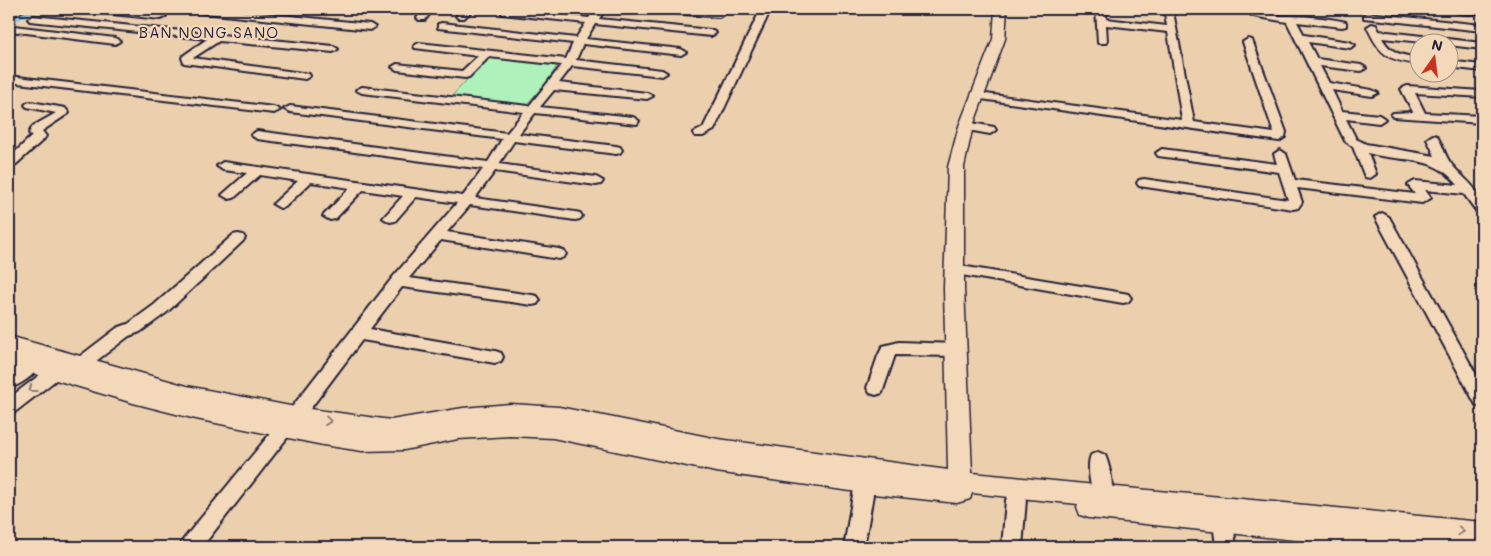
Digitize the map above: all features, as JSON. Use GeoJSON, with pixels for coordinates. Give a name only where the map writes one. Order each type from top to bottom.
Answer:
{"type":"FeatureCollection","features":[{"type":"Feature","properties":{"kind":"street"},"geometry":{"type":"LineString","coordinates":[[9,15],[20,9]]}},
{"type":"Feature","properties":{"kind":"street"},"geometry":{"type":"LineString","coordinates":[[11,31],[52,9]]}},
{"type":"Feature","properties":{"kind":"street"},"geometry":{"type":"LineString","coordinates":[[93,9],[161,16]]}},
{"type":"Feature","properties":{"kind":"street"},"geometry":{"type":"LineString","coordinates":[[139,30],[173,9]]}},
{"type":"Feature","properties":{"kind":"street"},"geometry":{"type":"LineString","coordinates":[[194,9],[221,10],[370,27]]}},
{"type":"Feature","properties":{"kind":"street"},"geometry":{"type":"LineString","coordinates":[[310,20],[325,9]]}},
{"type":"Feature","properties":{"kind":"street"},"geometry":{"type":"LineString","coordinates":[[422,18],[428,9]]}},
{"type":"Feature","properties":{"kind":"street"},"geometry":{"type":"LineString","coordinates":[[461,16],[469,9]]}},
{"type":"Feature","properties":{"kind":"street"},"geometry":{"type":"LineString","coordinates":[[190,547],[290,422],[398,281],[466,200],[491,167],[510,137],[570,62],[579,41],[600,9]]}},
{"type":"Feature","properties":{"kind":"street"},"geometry":{"type":"LineString","coordinates":[[663,9],[719,14]]}},
{"type":"Feature","properties":{"kind":"street"},"geometry":{"type":"LineString","coordinates":[[699,133],[708,130],[766,9]]}},
{"type":"Feature","properties":{"kind":"street"},"geometry":{"type":"LineString","coordinates":[[961,488],[956,350],[956,167],[966,126],[999,39],[1001,9]]}},
{"type":"Feature","properties":{"kind":"street"},"geometry":{"type":"LineString","coordinates":[[1101,9],[1102,41]]}},
{"type":"Feature","properties":{"kind":"street"},"geometry":{"type":"LineString","coordinates":[[1248,9],[1256,14],[1342,24]]}},
{"type":"Feature","properties":{"kind":"street"},"geometry":{"type":"LineString","coordinates":[[1456,9],[1475,11]]}},
{"type":"Feature","properties":{"kind":"street"},"geometry":{"type":"LineString","coordinates":[[505,12],[710,33]]}},
{"type":"Feature","properties":{"kind":"street"},"geometry":{"type":"LineString","coordinates":[[1365,12],[1482,28]]}},
{"type":"Feature","properties":{"kind":"street"},"geometry":{"type":"LineString","coordinates":[[1365,12],[1383,50],[1392,56],[1408,58]]}},
{"type":"Feature","properties":{"kind":"street"},"geometry":{"type":"LineString","coordinates":[[1170,14],[1189,126]]}},
{"type":"Feature","properties":{"kind":"street"},"geometry":{"type":"LineString","coordinates":[[1285,18],[1291,20],[1314,62],[1351,141],[1359,147],[1372,151],[1426,158],[1446,166]]}},
{"type":"Feature","properties":{"kind":"street"},"geometry":{"type":"LineString","coordinates":[[33,19],[333,49]]}},
{"type":"Feature","properties":{"kind":"street"},"geometry":{"type":"LineString","coordinates":[[1101,21],[1173,30]]}},
{"type":"Feature","properties":{"kind":"street"},"geometry":{"type":"LineString","coordinates":[[442,26],[681,52]]}},
{"type":"Feature","properties":{"kind":"street"},"geometry":{"type":"LineString","coordinates":[[11,31],[115,41]]}},
{"type":"Feature","properties":{"kind":"street"},"geometry":{"type":"LineString","coordinates":[[1375,34],[1482,46]]}},
{"type":"Feature","properties":{"kind":"street"},"geometry":{"type":"LineString","coordinates":[[178,68],[188,61],[187,58],[218,37]]}},
{"type":"Feature","properties":{"kind":"street"},"geometry":{"type":"LineString","coordinates":[[1301,38],[1350,45]]}},
{"type":"Feature","properties":{"kind":"street"},"geometry":{"type":"LineString","coordinates":[[978,96],[1279,137],[1280,132],[1248,42]]}},
{"type":"Feature","properties":{"kind":"street"},"geometry":{"type":"LineString","coordinates":[[419,46],[662,73]]}},
{"type":"Feature","properties":{"kind":"street"},"geometry":{"type":"LineString","coordinates":[[397,67],[465,75],[486,54]]}},
{"type":"Feature","properties":{"kind":"street"},"geometry":{"type":"LineString","coordinates":[[188,61],[305,76]]}},
{"type":"Feature","properties":{"kind":"street"},"geometry":{"type":"LineString","coordinates":[[1314,62],[1361,68]]}},
{"type":"Feature","properties":{"kind":"street"},"geometry":{"type":"LineString","coordinates":[[1458,65],[1482,68]]}},
{"type":"Feature","properties":{"kind":"street"},"geometry":{"type":"LineString","coordinates":[[9,79],[274,110]]}},
{"type":"Feature","properties":{"kind":"street"},"geometry":{"type":"LineString","coordinates":[[551,86],[647,96]]}},
{"type":"Feature","properties":{"kind":"street"},"geometry":{"type":"LineString","coordinates":[[1325,86],[1372,93]]}},
{"type":"Feature","properties":{"kind":"street"},"geometry":{"type":"LineString","coordinates":[[1421,117],[1407,89],[1482,94]]}},
{"type":"Feature","properties":{"kind":"street"},"geometry":{"type":"LineString","coordinates":[[362,90],[633,121]]}},
{"type":"Feature","properties":{"kind":"street"},"geometry":{"type":"LineString","coordinates":[[9,164],[40,136],[35,133],[37,129],[63,113],[62,110],[31,105]]}},
{"type":"Feature","properties":{"kind":"street"},"geometry":{"type":"LineString","coordinates":[[290,109],[616,150]]}},
{"type":"Feature","properties":{"kind":"street"},"geometry":{"type":"LineString","coordinates":[[1338,114],[1379,119]]}},
{"type":"Feature","properties":{"kind":"street"},"geometry":{"type":"LineString","coordinates":[[1397,116],[1482,120]]}},
{"type":"Feature","properties":{"kind":"street"},"geometry":{"type":"LineString","coordinates":[[966,126],[990,130]]}},
{"type":"Feature","properties":{"kind":"street"},"geometry":{"type":"LineString","coordinates":[[258,136],[596,181]]}},
{"type":"Feature","properties":{"kind":"street"},"geometry":{"type":"LineString","coordinates":[[1433,139],[1446,166],[1482,209]]}},
{"type":"Feature","properties":{"kind":"street"},"geometry":{"type":"LineString","coordinates":[[1359,147],[1370,174]]}},
{"type":"Feature","properties":{"kind":"street"},"geometry":{"type":"LineString","coordinates":[[1162,152],[1285,169]]}},
{"type":"Feature","properties":{"kind":"street"},"geometry":{"type":"LineString","coordinates":[[1144,183],[1293,205],[1294,202],[1280,154]]}},
{"type":"Feature","properties":{"kind":"street"},"geometry":{"type":"LineString","coordinates":[[223,166],[576,216]]}},
{"type":"Feature","properties":{"kind":"street"},"geometry":{"type":"LineString","coordinates":[[229,195],[257,171]]}},
{"type":"Feature","properties":{"kind":"street"},"geometry":{"type":"LineString","coordinates":[[280,204],[308,178]]}},
{"type":"Feature","properties":{"kind":"street"},"geometry":{"type":"LineString","coordinates":[[1289,183],[1422,199],[1424,198],[1415,185],[1467,190]]}},
{"type":"Feature","properties":{"kind":"street"},"geometry":{"type":"LineString","coordinates":[[330,216],[360,185]]}},
{"type":"Feature","properties":{"kind":"street"},"geometry":{"type":"LineString","coordinates":[[390,218],[413,193]]}},
{"type":"Feature","properties":{"kind":"street"},"geometry":{"type":"LineString","coordinates":[[1382,217],[1482,400]]}},
{"type":"Feature","properties":{"kind":"street"},"geometry":{"type":"LineString","coordinates":[[436,236],[559,254]]}},
{"type":"Feature","properties":{"kind":"street"},"geometry":{"type":"LineString","coordinates":[[81,364],[123,332],[134,328],[160,309],[238,238]]}},
{"type":"Feature","properties":{"kind":"street"},"geometry":{"type":"LineString","coordinates":[[955,270],[1124,298]]}},
{"type":"Feature","properties":{"kind":"street"},"geometry":{"type":"LineString","coordinates":[[398,281],[532,300]]}},
{"type":"Feature","properties":{"kind":"street"},"geometry":{"type":"LineString","coordinates":[[358,333],[495,357]]}},
{"type":"Feature","properties":{"kind":"street"},"geometry":{"type":"LineString","coordinates":[[9,343],[362,442],[404,442],[458,430],[510,427],[553,429],[716,462],[865,483],[1103,496],[1482,533]]}},
{"type":"Feature","properties":{"kind":"street"},"geometry":{"type":"LineString","coordinates":[[876,388],[889,350],[899,348],[956,350]]}},
{"type":"Feature","properties":{"kind":"street"},"geometry":{"type":"LineString","coordinates":[[9,358],[133,395],[290,422],[391,429],[511,413],[559,416],[718,448],[961,488],[1016,500],[1455,547]]}},
{"type":"Feature","properties":{"kind":"street"},"geometry":{"type":"LineString","coordinates":[[9,382],[32,365]]}},
{"type":"Feature","properties":{"kind":"street"},"geometry":{"type":"LineString","coordinates":[[9,407],[55,372]]}},
{"type":"Feature","properties":{"kind":"street"},"geometry":{"type":"LineString","coordinates":[[1098,460],[1103,496]]}},
{"type":"Feature","properties":{"kind":"street"},"geometry":{"type":"LineString","coordinates":[[854,547],[865,483]]}},
{"type":"Feature","properties":{"kind":"street"},"geometry":{"type":"LineString","coordinates":[[1012,547],[1016,500]]}},
{"type":"Feature","properties":{"kind":"street"},"geometry":{"type":"LineString","coordinates":[[1223,522],[1226,547]]}},
{"type":"Feature","properties":{"kind":"green space"},"geometry":{"type":"Polygon","coordinates":[[[489,56],[559,63],[546,83],[526,105],[451,97],[489,56]]]}},
{"type":"Feature","properties":{"kind":"waterway"},"geometry":{"type":"LineString","coordinates":[[9,23],[35,9]]}},
{"type":"Feature","properties":{"kind":"district","name":"BAN NONG SANO"},"geometry":{"type":"Point","coordinates":[209,32]}}]}
